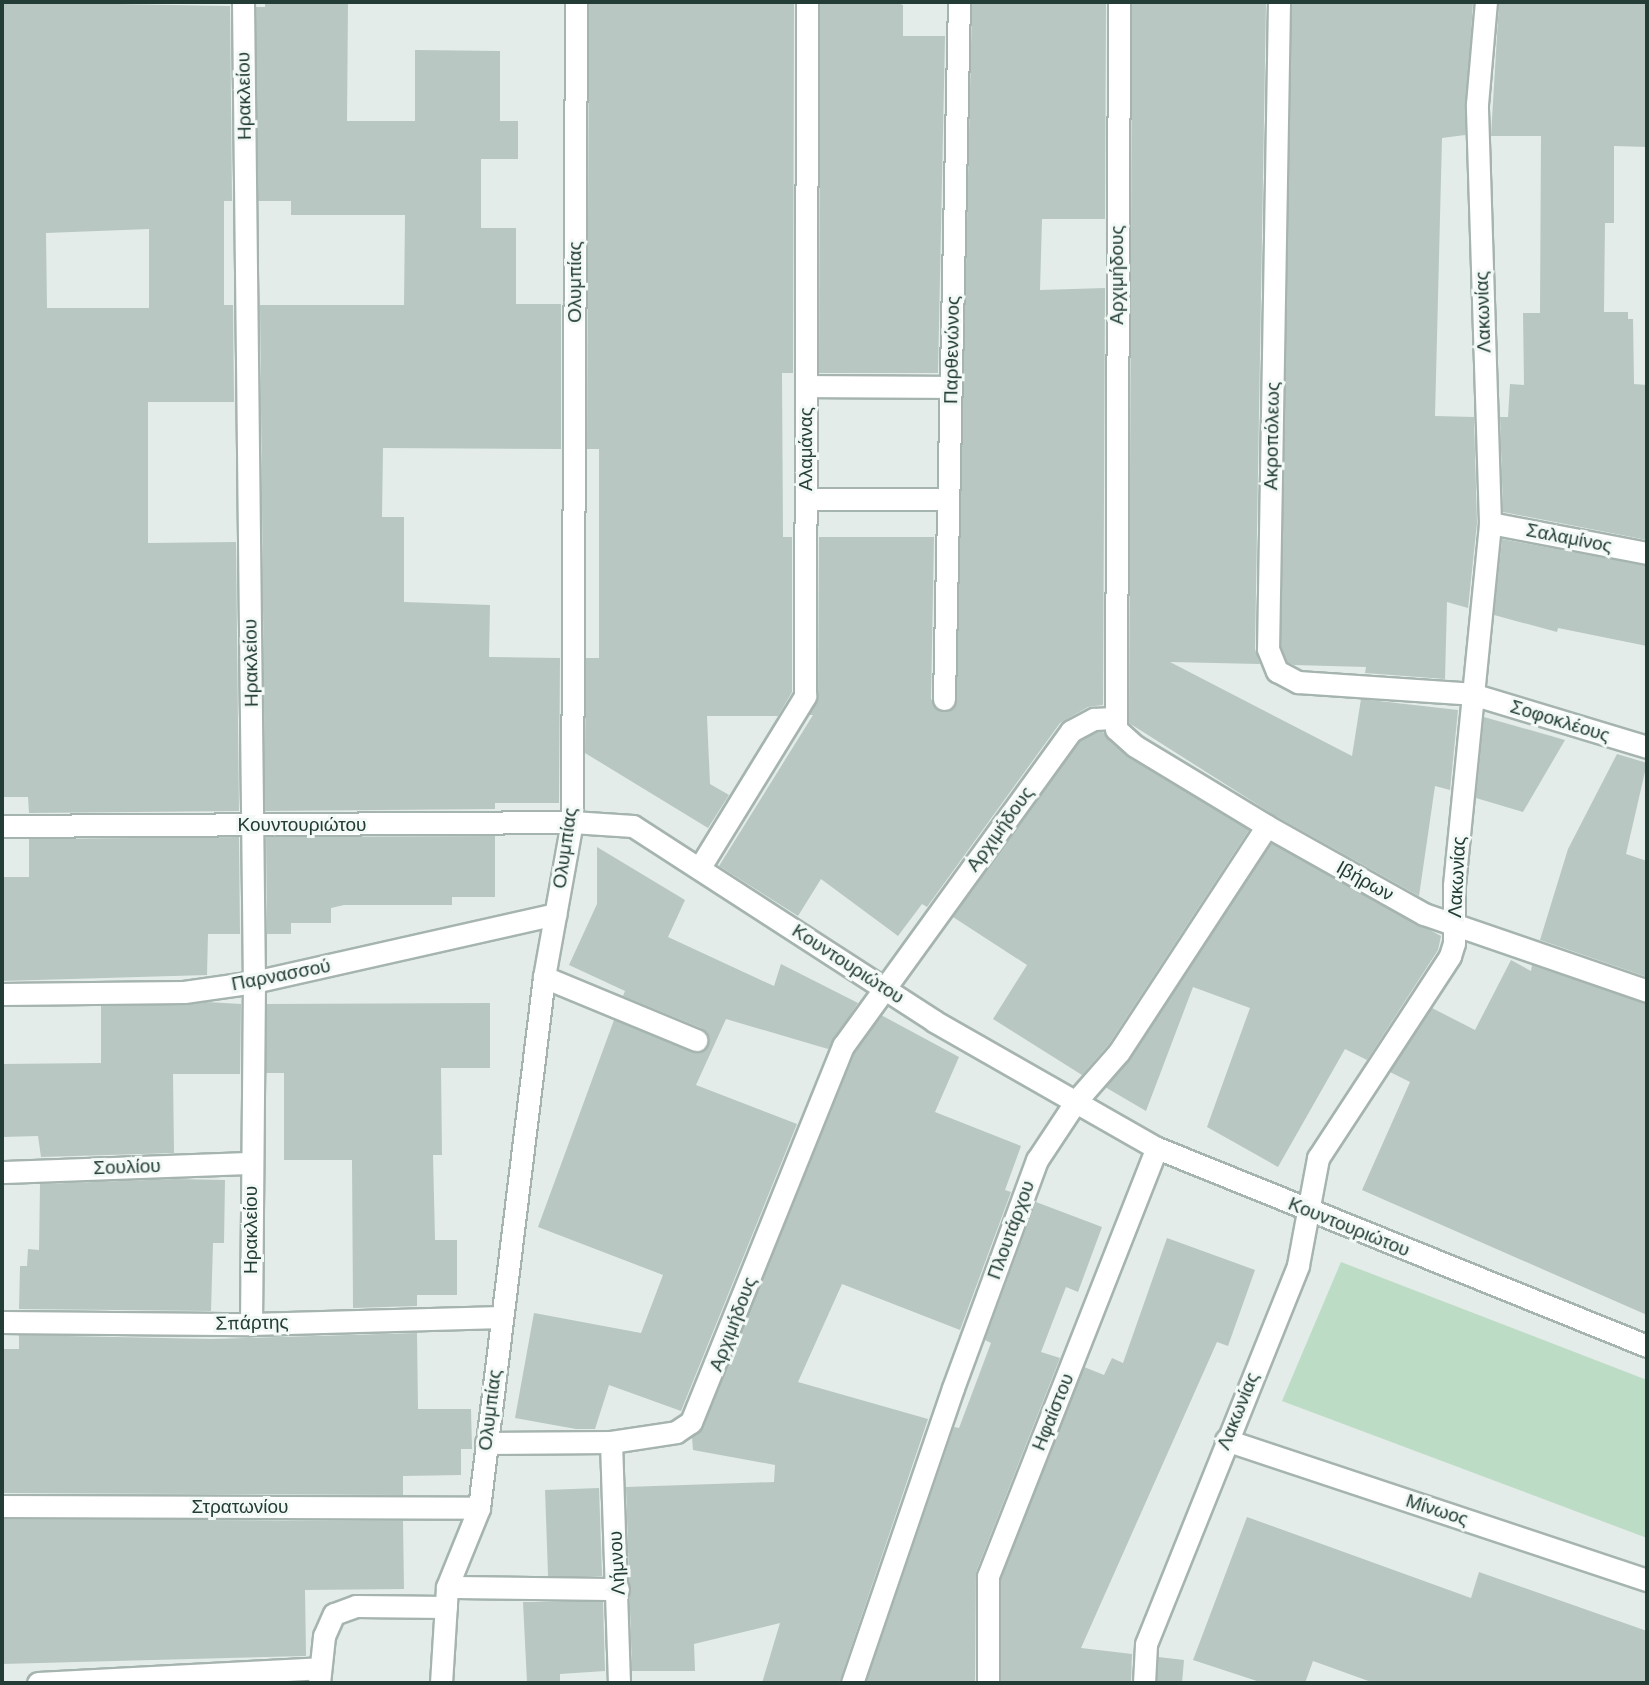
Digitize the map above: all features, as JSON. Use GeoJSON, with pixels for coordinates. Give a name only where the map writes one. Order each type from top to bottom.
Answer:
{"type":"FeatureCollection","features":[{"type":"Feature","properties":{"kind":"street","name":"Ηρακλείου"},"geometry":{"type":"LineString","coordinates":[[243,2],[254,982],[251,1324]]}},
{"type":"Feature","properties":{"kind":"street","name":"Ολυμπίας"},"geometry":{"type":"LineString","coordinates":[[441,1683],[447,1597],[479,1508],[544,977],[572,822],[576,2]]}},
{"type":"Feature","properties":{"kind":"street","name":"Αλαμάνας"},"geometry":{"type":"LineString","coordinates":[[700,867],[804,696],[807,2]]}},
{"type":"Feature","properties":{"kind":"street","name":"Παρθενώνος"},"geometry":{"type":"LineString","coordinates":[[944,699],[959,2]]}},
{"type":"Feature","properties":{"kind":"street","name":"Αρχιμήδους"},"geometry":{"type":"LineString","coordinates":[[486,1443],[611,1442],[676,1432],[696,1415],[835,1062],[885,988],[1072,731],[1094,719],[1113,718],[1119,2]]}},
{"type":"Feature","properties":{"kind":"street","name":"Ακροπόλεως"},"geometry":{"type":"LineString","coordinates":[[1279,2],[1268,649],[1277,671],[1298,682],[1472,694]]}},
{"type":"Feature","properties":{"kind":"street","name":"Λακωνίας"},"geometry":{"type":"LineString","coordinates":[[1144,1683],[1146,1644],[1298,1265],[1321,1150],[1450,956],[1455,925],[1454,884],[1490,523],[1477,104],[1486,2]]}},
{"type":"Feature","properties":{"kind":"street"},"geometry":{"type":"LineString","coordinates":[[807,386],[951,387]]}},
{"type":"Feature","properties":{"kind":"street"},"geometry":{"type":"LineString","coordinates":[[806,499],[948,499]]}},
{"type":"Feature","properties":{"kind":"street","name":"Σαλαμίνος"},"geometry":{"type":"LineString","coordinates":[[1490,523],[1647,553]]}},
{"type":"Feature","properties":{"kind":"street","name":"Σοφοκλέους"},"geometry":{"type":"LineString","coordinates":[[1472,694],[1647,747]]}},
{"type":"Feature","properties":{"kind":"street","name":"Ιβήρων"},"geometry":{"type":"LineString","coordinates":[[1113,718],[1116,729],[1135,746],[1267,826],[1424,914],[1647,991]]}},
{"type":"Feature","properties":{"kind":"street","name":"Κουντουριώτου"},"geometry":{"type":"LineString","coordinates":[[2,826],[626,822],[885,988],[1157,1148],[1309,1212],[1647,1346]]}},
{"type":"Feature","properties":{"kind":"street","name":"Πλουτάρχου"},"geometry":{"type":"LineString","coordinates":[[852,1683],[1017,1210],[1045,1144],[1076,1101],[1119,1052],[1267,826]]}},
{"type":"Feature","properties":{"kind":"street","name":"Παρνασσού"},"geometry":{"type":"LineString","coordinates":[[2,994],[184,992],[254,982],[555,914]]}},
{"type":"Feature","properties":{"kind":"street"},"geometry":{"type":"LineString","coordinates":[[544,977],[696,1040]]}},
{"type":"Feature","properties":{"kind":"street","name":"Ηφαίστου"},"geometry":{"type":"LineString","coordinates":[[988,1683],[988,1576],[1157,1148]]}},
{"type":"Feature","properties":{"kind":"street","name":"Σουλίου"},"geometry":{"type":"LineString","coordinates":[[2,1172],[251,1163]]}},
{"type":"Feature","properties":{"kind":"street","name":"Σπάρτης"},"geometry":{"type":"LineString","coordinates":[[2,1322],[251,1324],[502,1317]]}},
{"type":"Feature","properties":{"kind":"street","name":"Μίνωος"},"geometry":{"type":"LineString","coordinates":[[1226,1440],[1647,1580]]}},
{"type":"Feature","properties":{"kind":"street","name":"Λήμνου"},"geometry":{"type":"LineString","coordinates":[[611,1442],[618,1589],[619,1683]]}},
{"type":"Feature","properties":{"kind":"street","name":"Στρατωνίου"},"geometry":{"type":"LineString","coordinates":[[2,1506],[479,1508]]}},
{"type":"Feature","properties":{"kind":"street"},"geometry":{"type":"LineString","coordinates":[[38,1683],[319,1676],[324,1636],[334,1614],[356,1606],[447,1597],[618,1589]]}},
{"type":"Feature","properties":{"kind":"green space"},"geometry":{"type":"Polygon","coordinates":[[[1341,1262],[1647,1380],[1647,1538],[1282,1401],[1341,1262]]]}},
{"type":"Feature","properties":{"kind":"building"},"geometry":{"type":"Polygon","coordinates":[[[2,2],[230,6],[232,201],[224,201],[224,305],[233,305],[234,402],[148,402],[148,543],[236,542],[239,811],[29,813],[28,797],[2,797],[2,2]],[[149,229],[46,233],[47,308],[149,308],[149,229]]]}},
{"type":"Feature","properties":{"kind":"building"},"geometry":{"type":"Polygon","coordinates":[[[265,2],[348,2],[347,121],[415,121],[415,50],[500,51],[500,121],[518,121],[518,159],[481,159],[481,228],[516,228],[516,304],[561,304],[561,449],[383,448],[382,517],[404,517],[404,602],[490,605],[489,657],[560,658],[559,803],[495,803],[495,809],[265,811],[260,305],[404,305],[405,215],[291,215],[291,201],[258,201],[256,7],[265,7],[265,2]]]}},
{"type":"Feature","properties":{"kind":"building"},"geometry":{"type":"Polygon","coordinates":[[[589,2],[794,2],[793,373],[782,373],[783,537],[792,537],[792,692],[778,716],[707,716],[710,784],[729,795],[708,828],[585,753],[586,658],[599,658],[599,449],[587,449],[589,2]]]}},
{"type":"Feature","properties":{"kind":"building"},"geometry":{"type":"Polygon","coordinates":[[[820,2],[895,2],[903,5],[903,36],[945,36],[938,373],[819,373],[820,2]]]}},
{"type":"Feature","properties":{"kind":"building"},"geometry":{"type":"Polygon","coordinates":[[[972,2],[1106,2],[1105,219],[1042,219],[1040,290],[1105,288],[1103,705],[1088,707],[1060,723],[927,907],[922,904],[898,936],[821,879],[798,916],[719,866],[813,715],[808,715],[818,696],[819,537],[934,537],[931,699],[943,712],[956,705],[972,2]]]}},
{"type":"Feature","properties":{"kind":"building"},"geometry":{"type":"Polygon","coordinates":[[[1132,2],[1266,2],[1255,649],[1260,664],[1170,662],[1352,756],[1361,699],[1458,710],[1450,790],[1435,786],[1419,896],[1274,815],[1129,723],[1132,2]]]}},
{"type":"Feature","properties":{"kind":"building"},"geometry":{"type":"Polygon","coordinates":[[[1292,2],[1473,2],[1465,135],[1442,138],[1435,416],[1474,417],[1477,523],[1468,608],[1447,602],[1445,679],[1365,673],[1366,667],[1294,665],[1287,662],[1281,647],[1292,2]]]}},
{"type":"Feature","properties":{"kind":"building"},"geometry":{"type":"Polygon","coordinates":[[[1499,2],[1647,2],[1647,147],[1614,146],[1614,223],[1605,223],[1604,312],[1628,312],[1628,319],[1633,319],[1634,384],[1647,385],[1647,540],[1503,512],[1500,417],[1508,417],[1510,384],[1524,385],[1523,313],[1540,313],[1541,136],[1491,136],[1499,2]]]}},
{"type":"Feature","properties":{"kind":"building"},"geometry":{"type":"Polygon","coordinates":[[[1502,539],[1647,566],[1647,646],[1558,628],[1557,632],[1494,615],[1502,539]]]}},
{"type":"Feature","properties":{"kind":"building"},"geometry":{"type":"Polygon","coordinates":[[[1484,717],[1565,740],[1523,812],[1476,798],[1484,717]]]}},
{"type":"Feature","properties":{"kind":"building"},"geometry":{"type":"Polygon","coordinates":[[[1103,732],[1128,757],[1249,830],[1109,1044],[1082,1075],[993,1019],[1027,965],[953,917],[1080,741],[1103,732]]]}},
{"type":"Feature","properties":{"kind":"building"},"geometry":{"type":"Polygon","coordinates":[[[1617,754],[1647,763],[1626,854],[1647,861],[1647,977],[1540,940],[1568,849],[1617,754]]]}},
{"type":"Feature","properties":{"kind":"building"},"geometry":{"type":"Polygon","coordinates":[[[495,836],[495,897],[452,897],[452,905],[344,905],[331,908],[331,923],[291,923],[291,934],[267,934],[266,837],[495,836]]]}},
{"type":"Feature","properties":{"kind":"building"},"geometry":{"type":"Polygon","coordinates":[[[239,837],[240,934],[208,934],[207,975],[2,981],[2,877],[29,877],[29,839],[239,837]]]}},
{"type":"Feature","properties":{"kind":"building"},"geometry":{"type":"Polygon","coordinates":[[[1271,843],[1441,936],[1438,950],[1367,1060],[1345,1049],[1278,1167],[1207,1127],[1250,1008],[1193,987],[1146,1111],[1105,1087],[1130,1059],[1271,843]]]}},
{"type":"Feature","properties":{"kind":"building"},"geometry":{"type":"Polygon","coordinates":[[[597,847],[685,900],[668,937],[774,986],[781,964],[858,1003],[828,1049],[726,1019],[696,1085],[797,1124],[681,1411],[609,1385],[595,1429],[576,1429],[515,1418],[534,1313],[641,1333],[663,1275],[538,1227],[614,1020],[692,1052],[704,1050],[709,1039],[701,1028],[623,996],[625,991],[569,965],[597,904],[597,847]]]}},
{"type":"Feature","properties":{"kind":"building"},"geometry":{"type":"Polygon","coordinates":[[[1511,960],[1531,971],[1532,965],[1647,1004],[1647,1315],[1362,1190],[1410,1082],[1390,1072],[1432,1008],[1475,1030],[1511,960]]]}},
{"type":"Feature","properties":{"kind":"building"},"geometry":{"type":"Polygon","coordinates":[[[207,1002],[241,1004],[240,1074],[173,1074],[174,1153],[41,1157],[38,1136],[2,1137],[2,1064],[101,1063],[101,1006],[207,1002]]]}},
{"type":"Feature","properties":{"kind":"building"},"geometry":{"type":"Polygon","coordinates":[[[490,1003],[490,1068],[441,1068],[442,1155],[433,1155],[435,1240],[457,1240],[457,1295],[417,1295],[417,1306],[353,1308],[352,1160],[284,1160],[284,1073],[266,1073],[267,1004],[490,1003]]]}},
{"type":"Feature","properties":{"kind":"building"},"geometry":{"type":"Polygon","coordinates":[[[881,1015],[959,1057],[935,1112],[1021,1146],[1005,1190],[1011,1192],[960,1330],[842,1284],[798,1382],[928,1419],[839,1683],[762,1683],[780,1623],[694,1644],[695,1671],[632,1671],[626,1487],[774,1482],[775,1465],[693,1450],[692,1437],[703,1427],[855,1052],[881,1015]]]}},
{"type":"Feature","properties":{"kind":"building"},"geometry":{"type":"Polygon","coordinates":[[[174,1179],[225,1180],[224,1243],[213,1243],[211,1311],[19,1309],[20,1266],[27,1266],[28,1249],[39,1250],[40,1184],[174,1179]]]}},
{"type":"Feature","properties":{"kind":"building"},"geometry":{"type":"Polygon","coordinates":[[[1036,1202],[1102,1227],[1078,1292],[1066,1287],[1041,1352],[1060,1358],[976,1572],[975,1683],[866,1683],[954,1427],[959,1428],[991,1343],[985,1340],[1036,1202]]]}},
{"type":"Feature","properties":{"kind":"building"},"geometry":{"type":"Polygon","coordinates":[[[1167,1238],[1255,1270],[1228,1346],[1217,1342],[1081,1648],[1132,1654],[1131,1683],[1001,1683],[1001,1578],[1084,1367],[1104,1375],[1112,1358],[1123,1363],[1167,1238]]]}},
{"type":"Feature","properties":{"kind":"building"},"geometry":{"type":"Polygon","coordinates":[[[417,1333],[418,1409],[471,1409],[472,1449],[461,1449],[461,1475],[403,1476],[403,1495],[2,1493],[2,1349],[19,1349],[19,1335],[211,1339],[417,1333]]]}},
{"type":"Feature","properties":{"kind":"building"},"geometry":{"type":"Polygon","coordinates":[[[599,1488],[602,1576],[548,1578],[545,1490],[599,1488]]]}},
{"type":"Feature","properties":{"kind":"building"},"geometry":{"type":"Polygon","coordinates":[[[1247,1517],[1471,1598],[1479,1572],[1647,1631],[1647,1683],[1374,1683],[1313,1661],[1305,1683],[1263,1683],[1193,1660],[1247,1517]]]}},
{"type":"Feature","properties":{"kind":"building"},"geometry":{"type":"Polygon","coordinates":[[[2,1519],[403,1521],[404,1589],[305,1590],[306,1656],[2,1664],[2,1519]]]}},
{"type":"Feature","properties":{"kind":"building"},"geometry":{"type":"Polygon","coordinates":[[[523,1602],[603,1602],[605,1671],[560,1674],[560,1683],[527,1683],[523,1602]]]}},
{"type":"Feature","properties":{"kind":"building"},"geometry":{"type":"Polygon","coordinates":[[[1158,1657],[1184,1660],[1182,1683],[1157,1683],[1158,1657]]]}}]}
